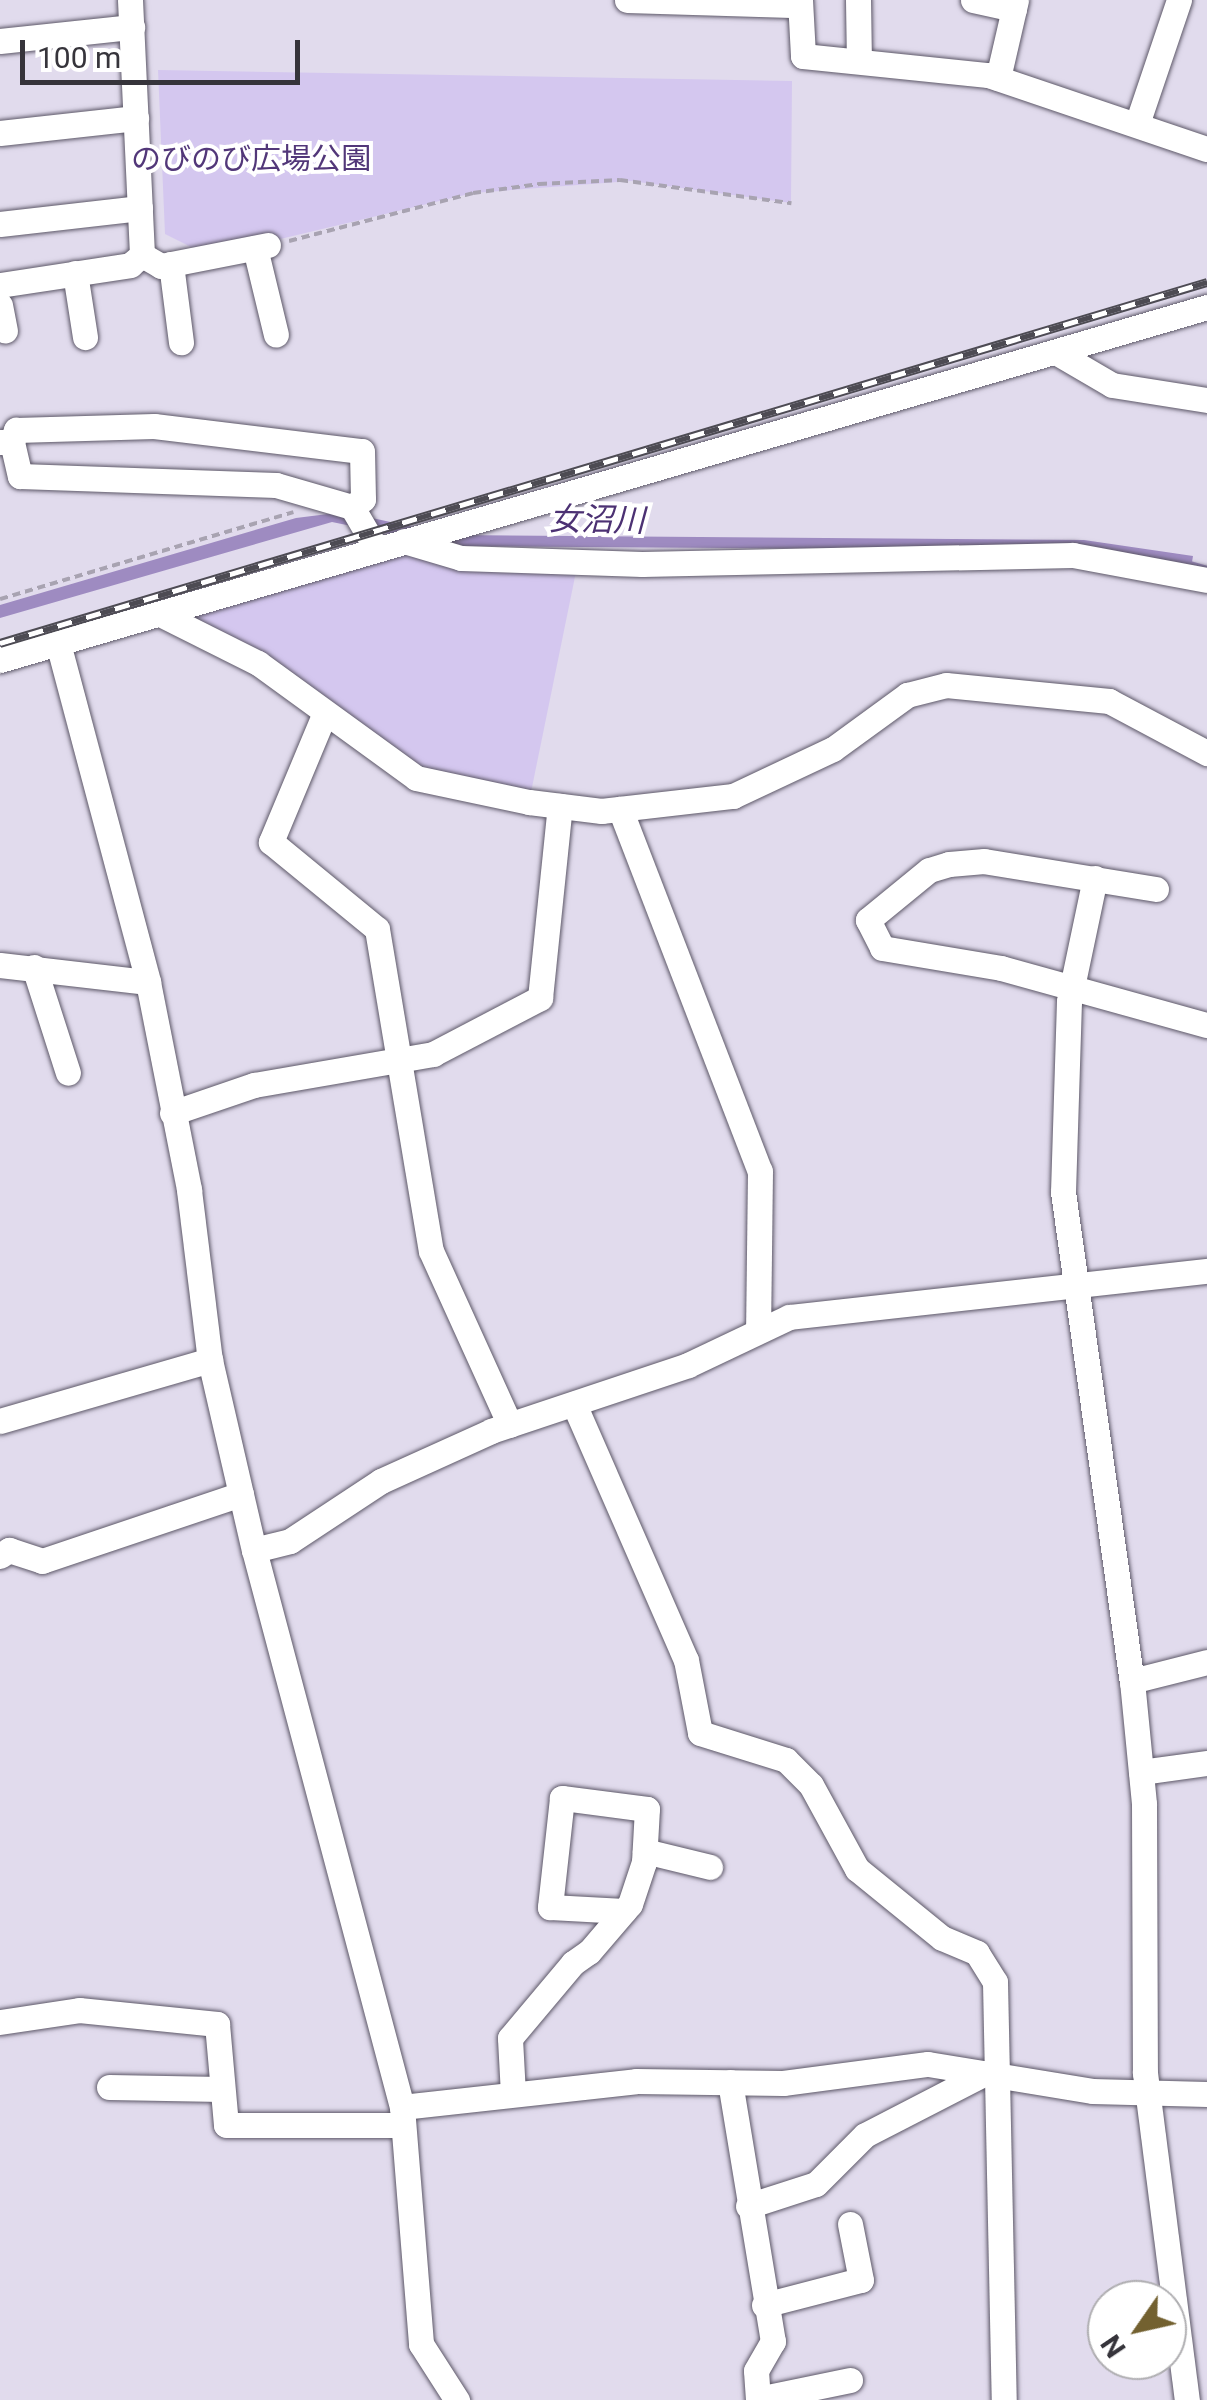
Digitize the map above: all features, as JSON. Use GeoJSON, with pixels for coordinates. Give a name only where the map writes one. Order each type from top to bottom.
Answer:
{"type":"FeatureCollection","features":[{"type":"Feature","properties":{"kind":"street"},"geometry":{"type":"LineString","coordinates":[[130,0],[142,255]]}},
{"type":"Feature","properties":{"kind":"street"},"geometry":{"type":"LineString","coordinates":[[627,0],[800,2],[803,56],[998,78],[1138,121],[1207,148]]}},
{"type":"Feature","properties":{"kind":"street"},"geometry":{"type":"LineString","coordinates":[[858,0],[860,62]]}},
{"type":"Feature","properties":{"kind":"street"},"geometry":{"type":"LineString","coordinates":[[973,0],[1015,5],[998,78]]}},
{"type":"Feature","properties":{"kind":"street"},"geometry":{"type":"LineString","coordinates":[[1138,121],[1180,0]]}},
{"type":"Feature","properties":{"kind":"street"},"geometry":{"type":"LineString","coordinates":[[0,40],[132,27]]}},
{"type":"Feature","properties":{"kind":"street"},"geometry":{"type":"LineString","coordinates":[[0,132],[136,118]]}},
{"type":"Feature","properties":{"kind":"street"},"geometry":{"type":"LineString","coordinates":[[0,224],[140,208]]}},
{"type":"Feature","properties":{"kind":"street"},"geometry":{"type":"LineString","coordinates":[[142,255],[171,264],[262,246],[276,334]]}},
{"type":"Feature","properties":{"kind":"street"},"geometry":{"type":"LineString","coordinates":[[0,284],[130,265],[142,255]]}},
{"type":"Feature","properties":{"kind":"street"},"geometry":{"type":"LineString","coordinates":[[171,264],[181,342]]}},
{"type":"Feature","properties":{"kind":"street"},"geometry":{"type":"LineString","coordinates":[[75,273],[85,337]]}},
{"type":"Feature","properties":{"kind":"street"},"geometry":{"type":"LineString","coordinates":[[0,305],[5,331]]}},
{"type":"Feature","properties":{"kind":"street"},"geometry":{"type":"LineString","coordinates":[[0,660],[438,528],[1059,354],[1207,307]]}},
{"type":"Feature","properties":{"kind":"street"},"geometry":{"type":"LineString","coordinates":[[1059,354],[1112,385],[1207,400]]}},
{"type":"Feature","properties":{"kind":"street"},"geometry":{"type":"LineString","coordinates":[[352,508],[363,499],[362,451],[154,426],[31,428],[16,430],[6,442],[20,476],[276,485],[318,497],[352,508],[376,548]]}},
{"type":"Feature","properties":{"kind":"street"},"geometry":{"type":"LineString","coordinates":[[404,541],[461,558],[642,564],[1073,555],[1207,580]]}},
{"type":"Feature","properties":{"kind":"street"},"geometry":{"type":"LineString","coordinates":[[160,614],[258,664],[416,778],[560,806],[620,809],[732,796],[833,749],[907,695],[946,685],[1109,701],[1207,753]]}},
{"type":"Feature","properties":{"kind":"street"},"geometry":{"type":"LineString","coordinates":[[58,643],[148,982],[210,1360],[254,1550],[403,2116],[415,2316],[428,2362],[456,2400]]}},
{"type":"Feature","properties":{"kind":"street"},"geometry":{"type":"LineString","coordinates":[[324,715],[271,842],[377,929],[394,1062],[431,1252],[510,1425]]}},
{"type":"Feature","properties":{"kind":"street"},"geometry":{"type":"LineString","coordinates":[[172,1112],[254,1085],[433,1054],[546,988],[560,806]]}},
{"type":"Feature","properties":{"kind":"street"},"geometry":{"type":"LineString","coordinates":[[620,809],[760,1171],[758,1330]]}},
{"type":"Feature","properties":{"kind":"street"},"geometry":{"type":"LineString","coordinates":[[1156,889],[984,860],[949,864],[918,878],[868,920],[882,948],[1001,968],[1207,1025]]}},
{"type":"Feature","properties":{"kind":"street"},"geometry":{"type":"LineString","coordinates":[[1095,878],[1071,990],[1062,1192],[1132,1682],[1141,1772],[1147,2096],[1186,2400]]}},
{"type":"Feature","properties":{"kind":"street"},"geometry":{"type":"LineString","coordinates":[[0,965],[148,982]]}},
{"type":"Feature","properties":{"kind":"street"},"geometry":{"type":"LineString","coordinates":[[34,967],[68,1073]]}},
{"type":"Feature","properties":{"kind":"street"},"geometry":{"type":"LineString","coordinates":[[254,1550],[290,1542],[381,1481],[510,1425],[688,1366],[758,1330],[836,1309],[1078,1289],[1207,1271]]}},
{"type":"Feature","properties":{"kind":"street"},"geometry":{"type":"LineString","coordinates":[[0,1420],[210,1360]]}},
{"type":"Feature","properties":{"kind":"street"},"geometry":{"type":"LineString","coordinates":[[574,1404],[686,1660],[700,1733],[786,1760],[811,1785],[856,1869],[942,1938],[977,1952],[995,1982],[992,2074],[1004,2400]]}},
{"type":"Feature","properties":{"kind":"street"},"geometry":{"type":"LineString","coordinates":[[0,1556],[9,1550],[42,1561],[241,1494]]}},
{"type":"Feature","properties":{"kind":"street"},"geometry":{"type":"LineString","coordinates":[[1132,1682],[1207,1662]]}},
{"type":"Feature","properties":{"kind":"street"},"geometry":{"type":"LineString","coordinates":[[1141,1772],[1207,1763]]}},
{"type":"Feature","properties":{"kind":"street"},"geometry":{"type":"LineString","coordinates":[[514,2094],[510,2038],[624,1912],[644,1851],[646,1809],[562,1798],[550,1907],[624,1912]]}},
{"type":"Feature","properties":{"kind":"street"},"geometry":{"type":"LineString","coordinates":[[644,1851],[710,1866]]}},
{"type":"Feature","properties":{"kind":"street"},"geometry":{"type":"LineString","coordinates":[[0,2022],[79,2010],[217,2024],[226,2125],[403,2116],[514,2094],[636,2081],[730,2082],[928,2064],[1147,2096],[1207,2094]]}},
{"type":"Feature","properties":{"kind":"street"},"geometry":{"type":"LineString","coordinates":[[748,2206],[816,2184],[865,2135],[992,2074]]}},
{"type":"Feature","properties":{"kind":"street"},"geometry":{"type":"LineString","coordinates":[[730,2082],[773,2341],[756,2371],[758,2400],[850,2380]]}},
{"type":"Feature","properties":{"kind":"street"},"geometry":{"type":"LineString","coordinates":[[109,2087],[222,2088]]}},
{"type":"Feature","properties":{"kind":"street"},"geometry":{"type":"LineString","coordinates":[[764,2305],[861,2280],[850,2224]]}},
{"type":"Feature","properties":{"kind":"path"},"geometry":{"type":"LineString","coordinates":[[262,246],[539,184],[620,180],[791,204]]}},
{"type":"Feature","properties":{"kind":"path"},"geometry":{"type":"LineString","coordinates":[[0,599],[294,511],[318,497]]}},
{"type":"Feature","properties":{"kind":"green space","name":"のびのび広場公園"},"geometry":{"type":"Polygon","coordinates":[[[158,70],[792,81],[791,203],[631,181],[473,193],[209,256],[165,234],[158,70]]]}},
{"type":"Feature","properties":{"kind":"green space"},"geometry":{"type":"Polygon","coordinates":[[[376,548],[578,562],[529,802],[416,778],[160,614],[376,548]]]}},
{"type":"Feature","properties":{"kind":"shaded area"},"geometry":{"type":"Polygon","coordinates":[[[344,512],[451,535],[1084,540],[1193,556],[1191,568],[877,549],[449,546],[332,522],[0,618],[0,605],[296,518],[344,512]]]}},
{"type":"Feature","properties":{"kind":"waterway","name":"女沼川"},"geometry":{"type":"LineString","coordinates":[[1186,562],[1207,568]]}},
{"type":"Feature","properties":{"kind":"railway"},"geometry":{"type":"LineString","coordinates":[[0,643],[1207,282]]}}]}
